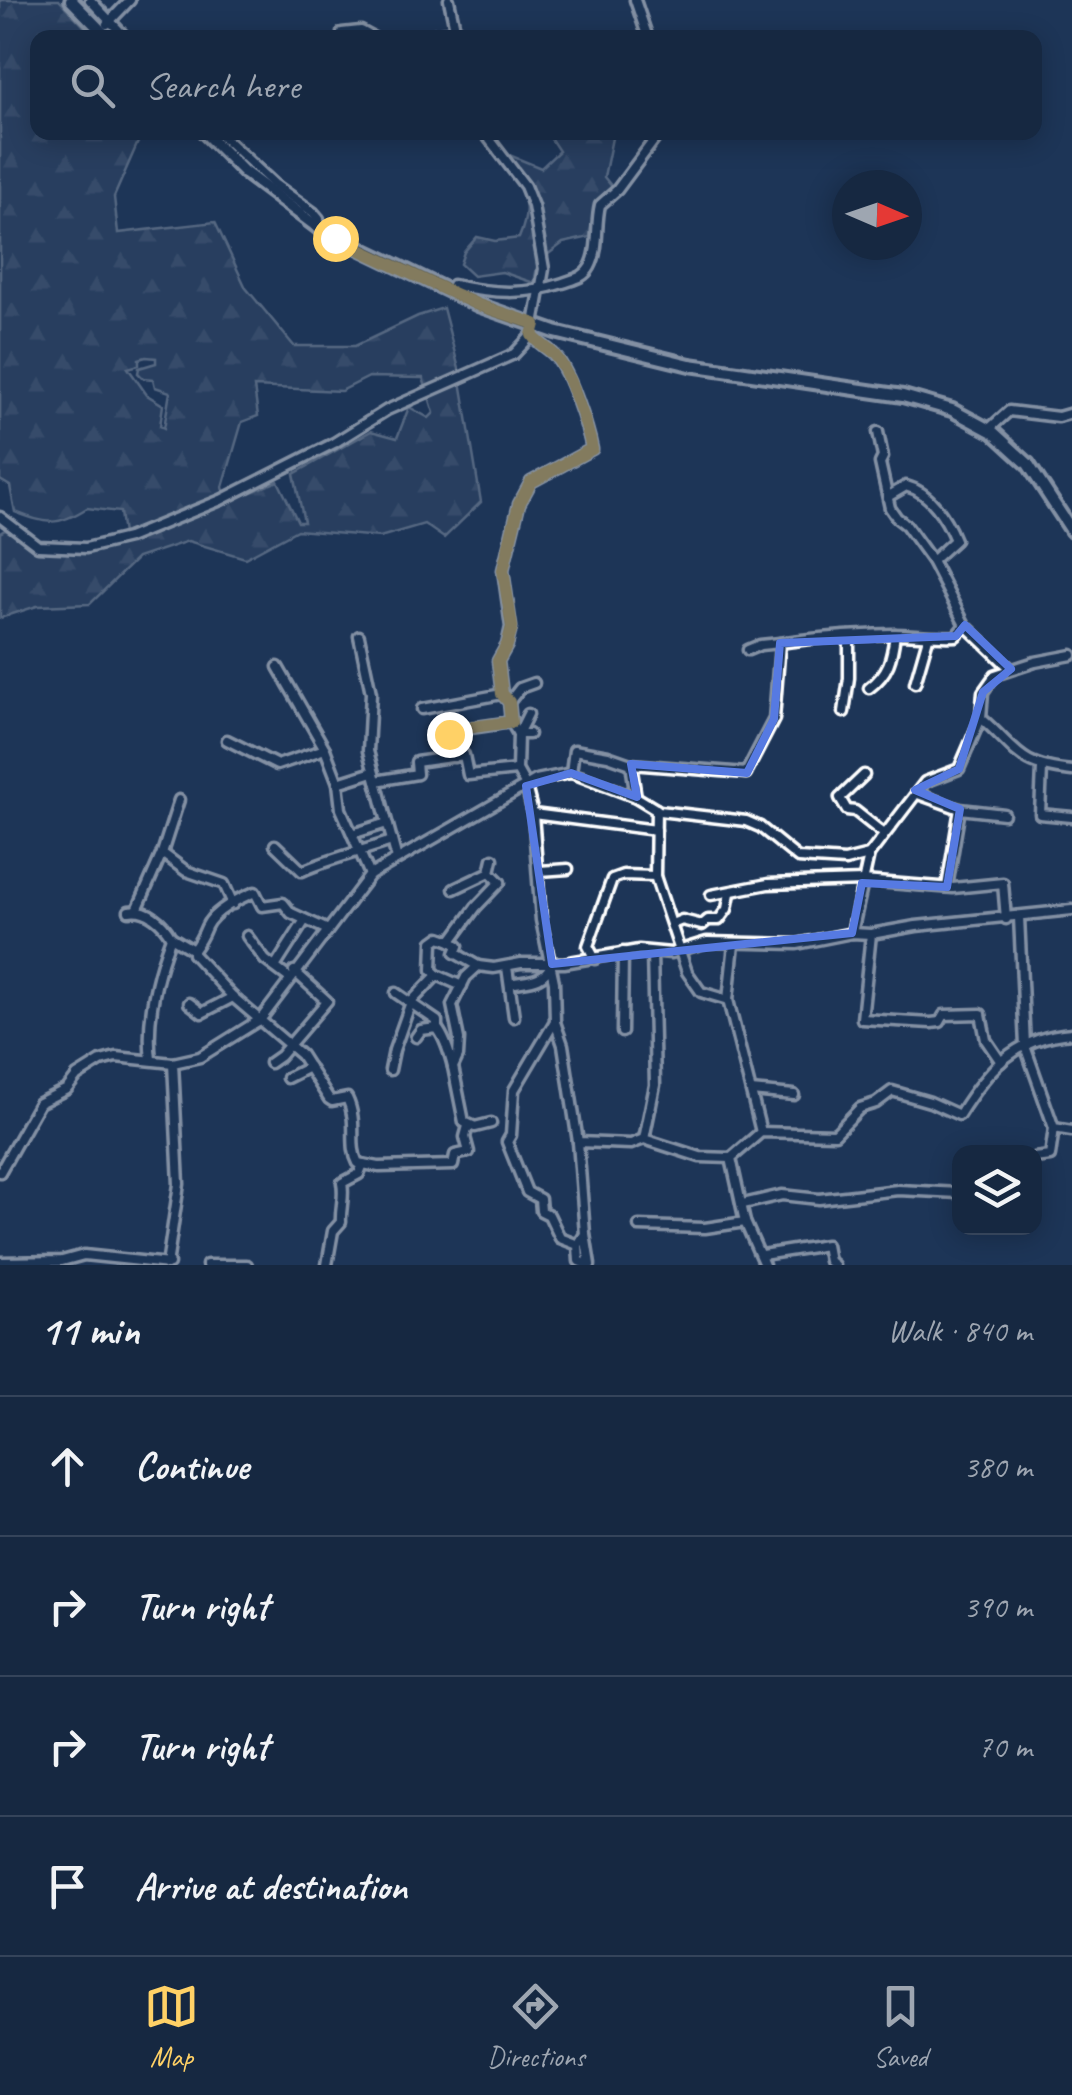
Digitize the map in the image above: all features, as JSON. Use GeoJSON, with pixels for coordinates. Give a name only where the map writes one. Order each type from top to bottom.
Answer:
{"type":"FeatureCollection","features":[{"type":"Feature","properties":{"kind":"main road"},"geometry":{"type":"LineString","coordinates":[[72,0],[100,30]]}},
{"type":"Feature","properties":{"kind":"main road"},"geometry":{"type":"LineString","coordinates":[[212,140],[244,172],[320,230],[534,329],[690,365],[928,402],[952,410],[988,430],[1028,464],[1070,522]]}},
{"type":"Feature","properties":{"kind":"street"},"geometry":{"type":"LineString","coordinates":[[90,0],[118,30]]}},
{"type":"Feature","properties":{"kind":"street"},"geometry":{"type":"LineString","coordinates":[[106,30],[109,20],[130,0]]}},
{"type":"Feature","properties":{"kind":"street"},"geometry":{"type":"LineString","coordinates":[[449,0],[456,30]]}},
{"type":"Feature","properties":{"kind":"street"},"geometry":{"type":"LineString","coordinates":[[635,0],[645,30]]}},
{"type":"Feature","properties":{"kind":"street"},"geometry":{"type":"LineString","coordinates":[[227,140],[274,184],[313,212],[320,220],[320,230]]}},
{"type":"Feature","properties":{"kind":"street"},"geometry":{"type":"LineString","coordinates":[[490,140],[525,186],[532,206],[544,269],[534,329],[538,344],[556,356],[587,425],[592,449],[531,482],[519,504],[503,570],[512,627],[498,661],[511,722],[518,734]]}},
{"type":"Feature","properties":{"kind":"street"},"geometry":{"type":"LineString","coordinates":[[453,286],[486,292],[542,290],[583,276],[596,249],[600,205],[617,190],[654,140]]}},
{"type":"Feature","properties":{"kind":"street"},"geometry":{"type":"LineString","coordinates":[[0,516],[38,546],[86,548],[128,538],[221,500],[334,443],[387,410],[499,363],[514,354],[534,329]]}},
{"type":"Feature","properties":{"kind":"street"},"geometry":{"type":"LineString","coordinates":[[988,430],[1010,411],[1058,417],[1072,413]]}},
{"type":"Feature","properties":{"kind":"street"},"geometry":{"type":"LineString","coordinates":[[878,432],[890,508],[932,560],[966,625],[1011,668]]}},
{"type":"Feature","properties":{"kind":"street"},"geometry":{"type":"LineString","coordinates":[[889,496],[906,486],[916,488],[947,521],[955,540],[932,560]]}},
{"type":"Feature","properties":{"kind":"street"},"geometry":{"type":"LineString","coordinates":[[748,650],[760,645],[849,636],[956,636],[966,625]]}},
{"type":"Feature","properties":{"kind":"street"},"geometry":{"type":"LineString","coordinates":[[869,688],[882,678],[891,661],[895,634]]}},
{"type":"Feature","properties":{"kind":"street"},"geometry":{"type":"LineString","coordinates":[[359,636],[371,693],[368,751],[397,858]]}},
{"type":"Feature","properties":{"kind":"street"},"geometry":{"type":"LineString","coordinates":[[844,712],[849,636]]}},
{"type":"Feature","properties":{"kind":"street"},"geometry":{"type":"LineString","coordinates":[[915,684],[928,638]]}},
{"type":"Feature","properties":{"kind":"street"},"geometry":{"type":"LineString","coordinates":[[570,774],[574,750],[631,764],[746,773],[774,719],[780,643]]}},
{"type":"Feature","properties":{"kind":"street"},"geometry":{"type":"LineString","coordinates":[[852,933],[869,855],[925,782],[959,769],[981,718],[984,692],[995,675],[1072,655]]}},
{"type":"Feature","properties":{"kind":"street"},"geometry":{"type":"LineString","coordinates":[[278,668],[325,749],[338,783],[341,808],[370,875]]}},
{"type":"Feature","properties":{"kind":"street"},"geometry":{"type":"LineString","coordinates":[[422,709],[506,698],[522,686],[534,683]]}},
{"type":"Feature","properties":{"kind":"street"},"geometry":{"type":"LineString","coordinates":[[528,714],[518,734],[517,770],[534,814],[541,920],[552,964],[555,1020],[566,1060],[578,1142],[589,1265]]}},
{"type":"Feature","properties":{"kind":"street"},"geometry":{"type":"LineString","coordinates":[[981,718],[1021,758],[1042,768],[1072,771]]}},
{"type":"Feature","properties":{"kind":"street"},"geometry":{"type":"LineString","coordinates":[[454,756],[450,730],[511,722]]}},
{"type":"Feature","properties":{"kind":"street"},"geometry":{"type":"LineString","coordinates":[[518,734],[529,734]]}},
{"type":"Feature","properties":{"kind":"street"},"geometry":{"type":"LineString","coordinates":[[227,740],[277,765],[325,749]]}},
{"type":"Feature","properties":{"kind":"street"},"geometry":{"type":"LineString","coordinates":[[338,783],[416,774],[416,762],[464,755],[468,775],[517,770]]}},
{"type":"Feature","properties":{"kind":"street"},"geometry":{"type":"LineString","coordinates":[[631,764],[636,797]]}},
{"type":"Feature","properties":{"kind":"street"},"geometry":{"type":"LineString","coordinates":[[1042,768],[1040,814],[1072,816]]}},
{"type":"Feature","properties":{"kind":"street"},"geometry":{"type":"LineString","coordinates":[[0,1172],[44,1098],[67,1089],[77,1076],[101,1061],[116,1056],[173,1063],[200,1057],[261,1019],[370,875],[536,780],[570,774],[636,797],[656,809],[746,821],[760,827],[798,858],[845,862],[869,855]]}},
{"type":"Feature","properties":{"kind":"street"},"geometry":{"type":"LineString","coordinates":[[864,775],[840,798],[847,810],[855,811],[884,834]]}},
{"type":"Feature","properties":{"kind":"street"},"geometry":{"type":"LineString","coordinates":[[918,794],[960,809],[1004,814]]}},
{"type":"Feature","properties":{"kind":"street"},"geometry":{"type":"LineString","coordinates":[[179,800],[162,854],[133,911],[165,926],[171,937],[193,950]]}},
{"type":"Feature","properties":{"kind":"street"},"geometry":{"type":"LineString","coordinates":[[656,809],[656,876],[687,972],[700,992],[728,1000]]}},
{"type":"Feature","properties":{"kind":"street"},"geometry":{"type":"LineString","coordinates":[[947,888],[960,809]]}},
{"type":"Feature","properties":{"kind":"street"},"geometry":{"type":"LineString","coordinates":[[534,814],[656,830]]}},
{"type":"Feature","properties":{"kind":"street"},"geometry":{"type":"LineString","coordinates":[[352,834],[388,823]]}},
{"type":"Feature","properties":{"kind":"street"},"geometry":{"type":"LineString","coordinates":[[275,845],[302,872],[336,857],[392,841]]}},
{"type":"Feature","properties":{"kind":"street"},"geometry":{"type":"LineString","coordinates":[[162,854],[200,877],[224,884],[233,904]]}},
{"type":"Feature","properties":{"kind":"street"},"geometry":{"type":"LineString","coordinates":[[490,872],[493,859]]}},
{"type":"Feature","properties":{"kind":"street"},"geometry":{"type":"LineString","coordinates":[[540,871],[568,869]]}},
{"type":"Feature","properties":{"kind":"street"},"geometry":{"type":"LineString","coordinates":[[454,888],[490,872]]}},
{"type":"Feature","properties":{"kind":"street"},"geometry":{"type":"LineString","coordinates":[[451,940],[500,882],[490,872]]}},
{"type":"Feature","properties":{"kind":"street"},"geometry":{"type":"LineString","coordinates":[[595,959],[588,946],[612,878],[656,876]]}},
{"type":"Feature","properties":{"kind":"street"},"geometry":{"type":"LineString","coordinates":[[712,895],[768,884],[862,881],[947,888],[1003,883],[1006,919]]}},
{"type":"Feature","properties":{"kind":"street"},"geometry":{"type":"LineString","coordinates":[[328,930],[291,913],[283,903],[262,906],[255,892],[206,926],[192,954],[233,997],[290,1045],[332,1101],[347,1098],[354,1116],[354,1155],[358,1163],[379,1167],[453,1165],[456,1155],[469,1152],[465,1137],[468,1126],[458,1108],[446,1040],[437,1021],[396,993]]}},
{"type":"Feature","properties":{"kind":"street"},"geometry":{"type":"LineString","coordinates":[[672,924],[682,920],[702,926],[708,920],[719,920],[728,909],[730,892]]}},
{"type":"Feature","properties":{"kind":"street"},"geometry":{"type":"LineString","coordinates":[[462,986],[432,970],[433,942],[440,936],[458,946],[457,957],[478,966],[507,967],[595,959],[623,952],[671,953],[698,944],[797,944],[852,933],[1072,910]]}},
{"type":"Feature","properties":{"kind":"street"},"geometry":{"type":"LineString","coordinates":[[1020,916],[1026,1046],[1054,1128],[1050,1156],[1042,1157]]}},
{"type":"Feature","properties":{"kind":"street"},"geometry":{"type":"LineString","coordinates":[[275,967],[305,920]]}},
{"type":"Feature","properties":{"kind":"street"},"geometry":{"type":"LineString","coordinates":[[694,924],[698,944]]}},
{"type":"Feature","properties":{"kind":"street"},"geometry":{"type":"LineString","coordinates":[[870,934],[862,1020],[940,1022],[944,1014],[981,1014],[986,1040],[1002,1062]]}},
{"type":"Feature","properties":{"kind":"street"},"geometry":{"type":"LineString","coordinates":[[246,936],[266,960],[327,1001],[270,1063]]}},
{"type":"Feature","properties":{"kind":"street"},"geometry":{"type":"LineString","coordinates":[[151,1060],[158,974],[171,937]]}},
{"type":"Feature","properties":{"kind":"street"},"geometry":{"type":"LineString","coordinates":[[734,944],[728,1000],[761,1132]]}},
{"type":"Feature","properties":{"kind":"street"},"geometry":{"type":"LineString","coordinates":[[622,1032],[623,952]]}},
{"type":"Feature","properties":{"kind":"street"},"geometry":{"type":"LineString","coordinates":[[644,1139],[656,1085],[652,952]]}},
{"type":"Feature","properties":{"kind":"street"},"geometry":{"type":"LineString","coordinates":[[510,984],[536,980],[552,964]]}},
{"type":"Feature","properties":{"kind":"street"},"geometry":{"type":"LineString","coordinates":[[452,1067],[458,1056],[459,1039],[452,1005],[478,966]]}},
{"type":"Feature","properties":{"kind":"street"},"geometry":{"type":"LineString","coordinates":[[507,967],[514,1017]]}},
{"type":"Feature","properties":{"kind":"street"},"geometry":{"type":"LineString","coordinates":[[390,1070],[411,1002],[436,975]]}},
{"type":"Feature","properties":{"kind":"street"},"geometry":{"type":"LineString","coordinates":[[189,1003],[202,1013],[233,997]]}},
{"type":"Feature","properties":{"kind":"street"},"geometry":{"type":"LineString","coordinates":[[555,1020],[514,1090],[511,1135],[507,1142],[527,1192],[540,1199],[541,1211],[550,1215],[560,1238],[578,1245]]}},
{"type":"Feature","properties":{"kind":"street"},"geometry":{"type":"LineString","coordinates":[[416,1037],[421,1030],[437,1028]]}},
{"type":"Feature","properties":{"kind":"street"},"geometry":{"type":"LineString","coordinates":[[578,1142],[631,1144],[644,1139],[684,1153],[731,1158],[761,1132],[836,1134],[860,1108],[876,1103],[892,1091],[959,1116],[988,1072],[1047,1034],[1072,1032]]}},
{"type":"Feature","properties":{"kind":"street"},"geometry":{"type":"LineString","coordinates":[[0,1262],[62,1263],[84,1254],[168,1265],[179,1184],[173,1063]]}},
{"type":"Feature","properties":{"kind":"street"},"geometry":{"type":"LineString","coordinates":[[287,1078],[309,1067]]}},
{"type":"Feature","properties":{"kind":"street"},"geometry":{"type":"LineString","coordinates":[[751,1091],[794,1095]]}},
{"type":"Feature","properties":{"kind":"street"},"geometry":{"type":"LineString","coordinates":[[468,1126],[491,1123]]}},
{"type":"Feature","properties":{"kind":"street"},"geometry":{"type":"LineString","coordinates":[[1054,1128],[1072,1131]]}},
{"type":"Feature","properties":{"kind":"street"},"geometry":{"type":"LineString","coordinates":[[731,1158],[746,1222],[763,1260],[826,1246],[829,1261],[834,1265]]}},
{"type":"Feature","properties":{"kind":"street"},"geometry":{"type":"LineString","coordinates":[[328,1265],[333,1230],[340,1222],[344,1200],[342,1183],[359,1174],[363,1164]]}},
{"type":"Feature","properties":{"kind":"street"},"geometry":{"type":"LineString","coordinates":[[742,1204],[782,1196],[819,1199],[898,1190],[952,1193]]}},
{"type":"Feature","properties":{"kind":"street"},"geometry":{"type":"LineString","coordinates":[[639,1226],[705,1228],[746,1222]]}},
{"type":"Feature","properties":{"kind":"street"},"geometry":{"type":"LineString","coordinates":[[585,1234],[578,1245],[580,1260],[589,1265]]}},
{"type":"Feature","properties":{"kind":"street"},"geometry":{"type":"LineString","coordinates":[[208,1265],[247,1265]]}},
{"type":"Feature","properties":{"kind":"highlighted area"},"geometry":{"type":"Polygon","coordinates":[[[965,625],[1011,669],[983,692],[959,769],[915,790],[960,809],[947,887],[862,883],[852,933],[552,964],[526,786],[571,773],[637,797],[631,764],[747,773],[774,719],[780,643],[956,636],[965,625]]]}},
{"type":"Feature","properties":{"kind":"green space"},"geometry":{"type":"Polygon","coordinates":[[[0,0],[59,0],[87,30],[30,30],[30,140],[139,140],[114,197],[118,233],[215,222],[246,288],[294,346],[355,346],[443,308],[459,369],[481,502],[444,538],[424,524],[380,537],[297,530],[245,558],[188,541],[137,558],[90,604],[37,606],[0,618],[0,533],[5,530],[38,547],[63,551],[124,542],[120,512],[87,508],[59,521],[36,519],[15,512],[10,486],[0,480],[0,0]],[[156,358],[139,359],[139,365],[128,368],[147,395],[163,405],[160,426],[164,428],[170,392],[155,387],[153,379],[138,373],[139,368],[156,363],[156,358]],[[369,377],[341,391],[254,387],[258,416],[242,422],[223,487],[227,502],[278,481],[298,522],[304,522],[294,474],[371,431],[397,438],[409,407],[429,418],[434,413],[423,378],[369,377]]]}},
{"type":"Feature","properties":{"kind":"green space"},"geometry":{"type":"Polygon","coordinates":[[[552,140],[612,140],[604,177],[613,188],[593,212],[590,237],[563,243],[538,262],[534,283],[502,272],[473,276],[460,264],[464,252],[477,237],[495,241],[519,238],[526,215],[524,197],[501,162],[502,152],[541,168],[559,151],[552,140]]]}},
{"type":"Feature","properties":{"kind":"route"},"geometry":{"type":"LineString","coordinates":[[335,238],[478,305],[535,324],[532,335],[556,356],[587,425],[592,449],[531,482],[519,504],[503,570],[512,627],[498,661],[511,722],[450,730],[449,734]]}}]}
